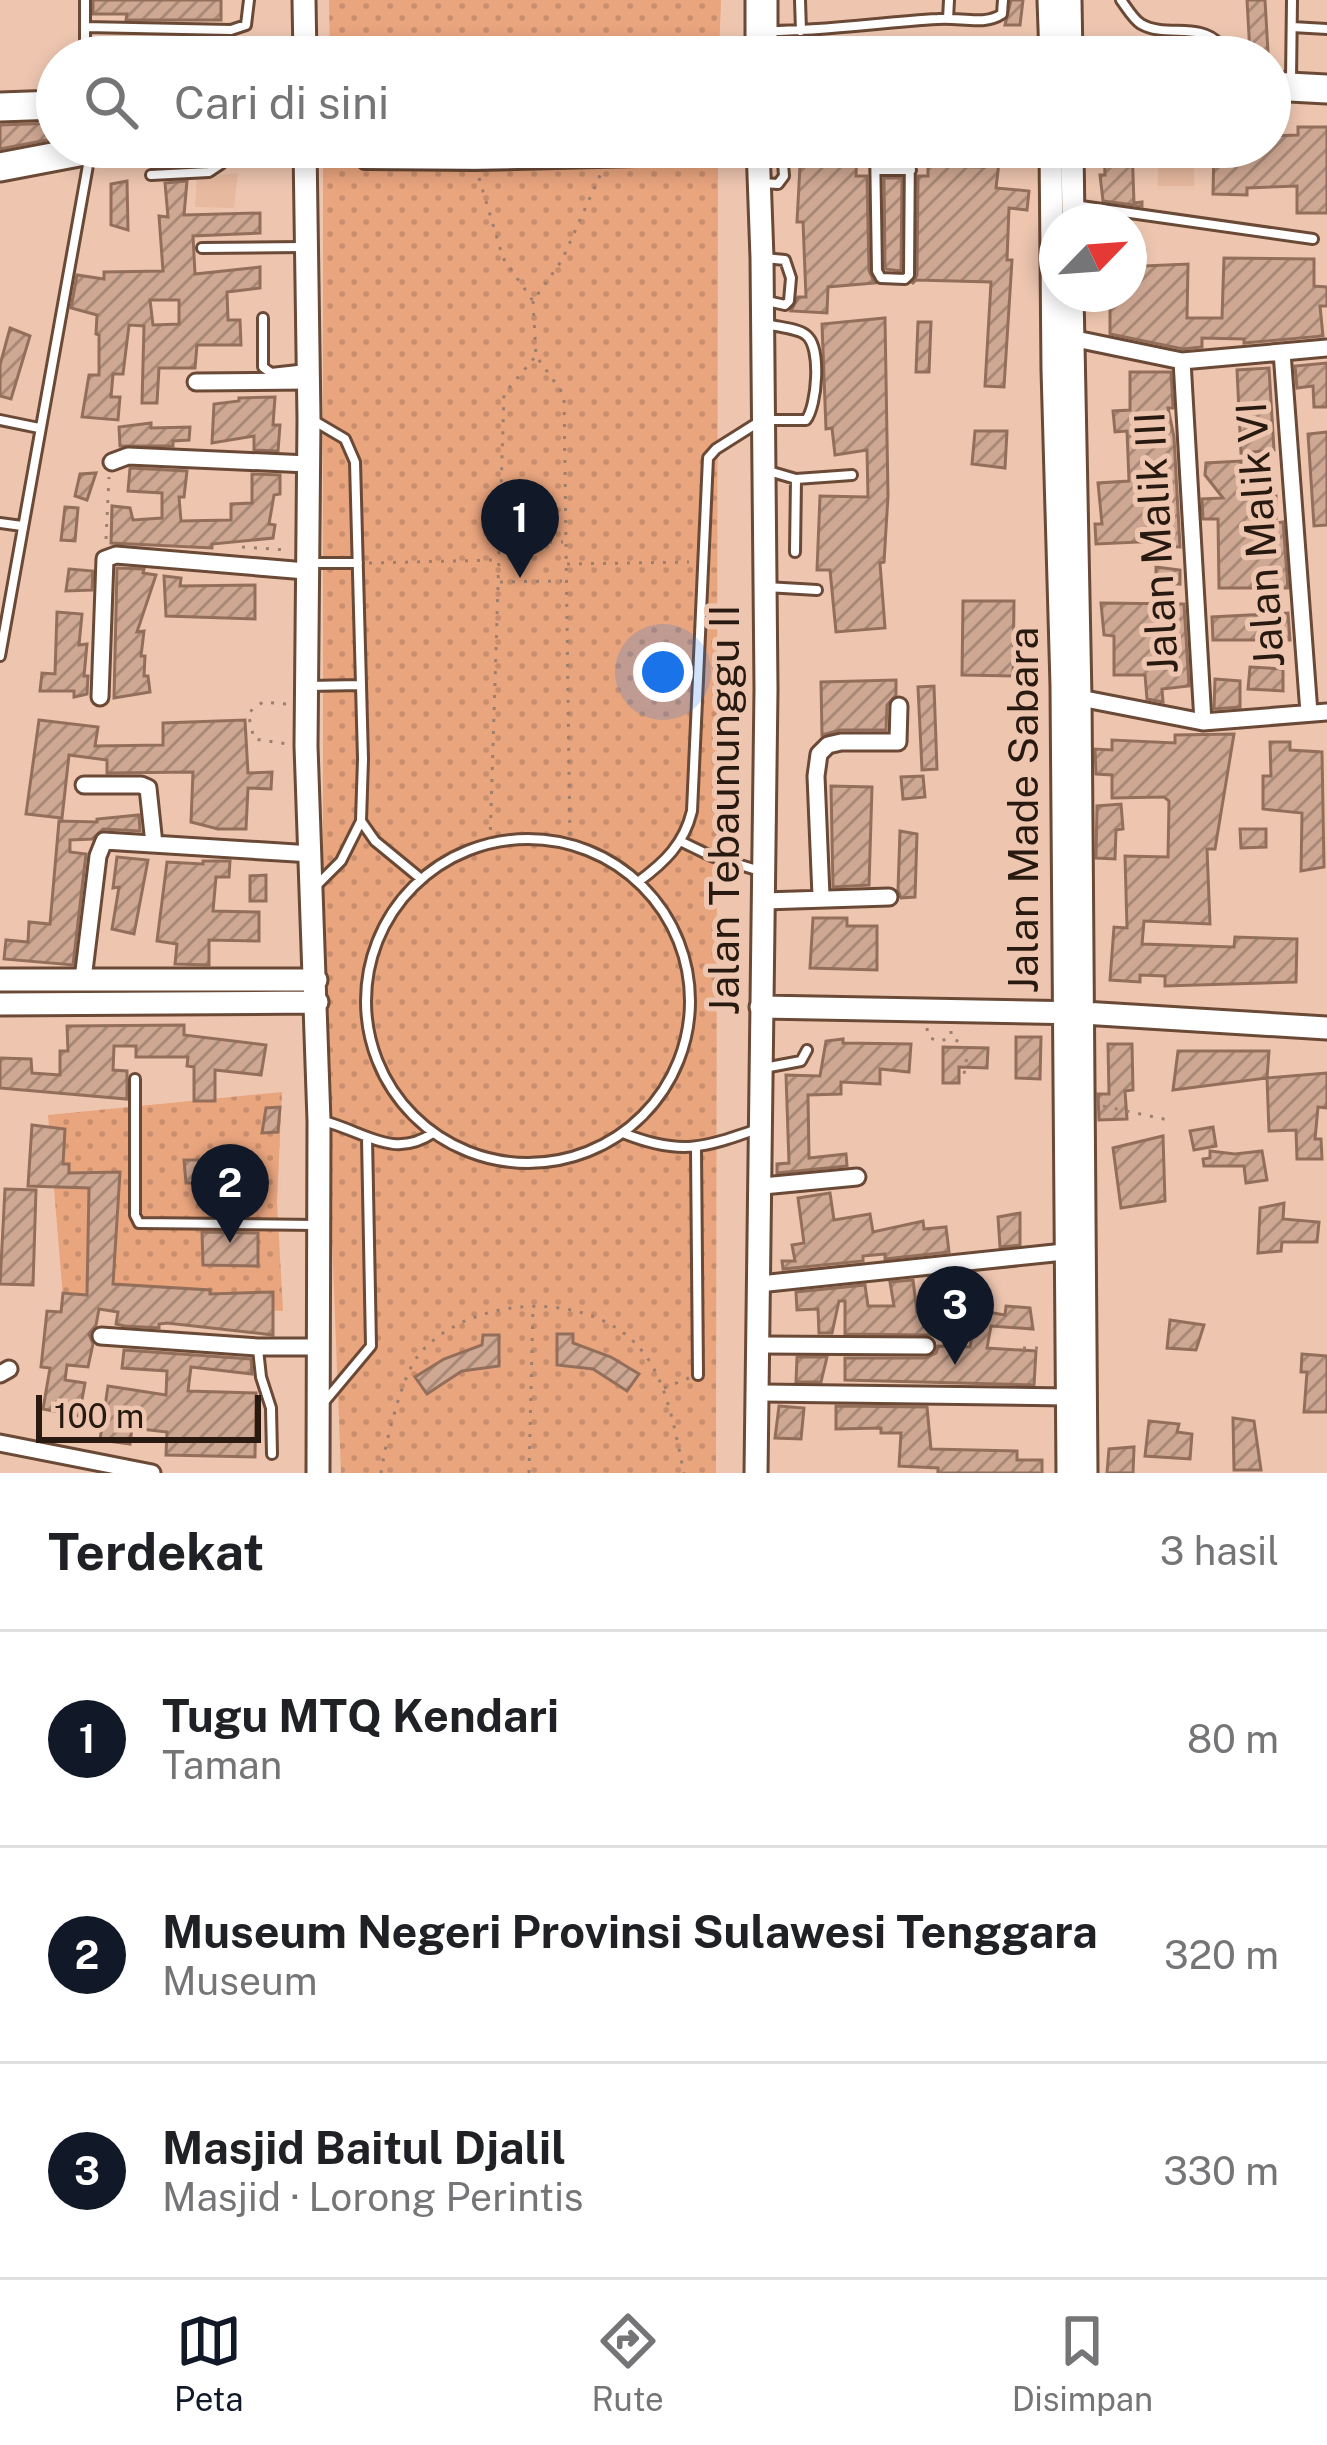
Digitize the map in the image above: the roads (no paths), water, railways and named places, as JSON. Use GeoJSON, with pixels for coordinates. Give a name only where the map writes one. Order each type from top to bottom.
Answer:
{"type":"FeatureCollection","features":[{"type":"Feature","properties":{"kind":"highway"},"geometry":{"type":"LineString","coordinates":[[1291,87],[1327,89]]}},
{"type":"Feature","properties":{"kind":"highway"},"geometry":{"type":"LineString","coordinates":[[0,106],[36,105]]}},
{"type":"Feature","properties":{"kind":"highway"},"geometry":{"type":"LineString","coordinates":[[0,167],[36,160]]}},
{"type":"Feature","properties":{"kind":"street"},"geometry":{"type":"LineString","coordinates":[[304,0],[305,36]]}},
{"type":"Feature","properties":{"kind":"street"},"geometry":{"type":"LineString","coordinates":[[754,0],[754,36]]}},
{"type":"Feature","properties":{"kind":"street"},"geometry":{"type":"LineString","coordinates":[[769,0],[769,36]]}},
{"type":"Feature","properties":{"kind":"street"},"geometry":{"type":"LineString","coordinates":[[1049,0],[1050,36]]}},
{"type":"Feature","properties":{"kind":"street"},"geometry":{"type":"LineString","coordinates":[[1070,0],[1071,36]]}},
{"type":"Feature","properties":{"kind":"street"},"geometry":{"type":"LineString","coordinates":[[305,168],[306,746],[320,1120],[318,1473]]}},
{"type":"Feature","properties":{"kind":"street","name":"Jalan Tebaununggu II"},"geometry":{"type":"LineString","coordinates":[[756,1473],[763,1186],[765,587],[759,168]]}},
{"type":"Feature","properties":{"kind":"street","name":"Jalan Made Sabara"},"geometry":{"type":"LineString","coordinates":[[1052,168],[1053,370],[1071,692]]}},
{"type":"Feature","properties":{"kind":"street"},"geometry":{"type":"LineString","coordinates":[[1072,168],[1073,204]]}},
{"type":"Feature","properties":{"kind":"street","name":"Jalan Made Sabara"},"geometry":{"type":"LineString","coordinates":[[1068,1473],[1064,1252],[1073,1013],[1072,312]]}},
{"type":"Feature","properties":{"kind":"street"},"geometry":{"type":"LineString","coordinates":[[1072,338],[1181,361],[1327,348]]}},
{"type":"Feature","properties":{"kind":"street","name":"Jalan Malik VI"},"geometry":{"type":"LineString","coordinates":[[1282,352],[1309,713]]}},
{"type":"Feature","properties":{"kind":"street","name":"Jalan Malik III"},"geometry":{"type":"LineString","coordinates":[[1181,361],[1203,722]]}},
{"type":"Feature","properties":{"kind":"street"},"geometry":{"type":"LineString","coordinates":[[196,382],[309,375]]}},
{"type":"Feature","properties":{"kind":"street"},"geometry":{"type":"LineString","coordinates":[[112,462],[128,456],[308,464]]}},
{"type":"Feature","properties":{"kind":"street"},"geometry":{"type":"LineString","coordinates":[[100,697],[105,559],[116,555],[307,561]]}},
{"type":"Feature","properties":{"kind":"street"},"geometry":{"type":"LineString","coordinates":[[1071,692],[1203,722],[1327,712]]}},
{"type":"Feature","properties":{"kind":"street"},"geometry":{"type":"LineString","coordinates":[[821,896],[819,754],[841,742],[898,742],[899,706]]}},
{"type":"Feature","properties":{"kind":"street"},"geometry":{"type":"LineString","coordinates":[[84,785],[146,786],[154,844]]}},
{"type":"Feature","properties":{"kind":"street"},"geometry":{"type":"LineString","coordinates":[[83,979],[100,845],[106,841],[312,854]]}},
{"type":"Feature","properties":{"kind":"street"},"geometry":{"type":"LineString","coordinates":[[764,901],[889,897]]}},
{"type":"Feature","properties":{"kind":"street"},"geometry":{"type":"LineString","coordinates":[[0,980],[83,979],[317,991]]}},
{"type":"Feature","properties":{"kind":"street"},"geometry":{"type":"LineString","coordinates":[[0,1004],[317,991]]}},
{"type":"Feature","properties":{"kind":"street"},"geometry":{"type":"LineString","coordinates":[[761,1007],[1073,1013],[1327,1028]]}},
{"type":"Feature","properties":{"kind":"street","name":"Jalan Made Sabara"},"geometry":{"type":"LineString","coordinates":[[1073,1013],[1084,1102],[1086,1473]]}},
{"type":"Feature","properties":{"kind":"street"},"geometry":{"type":"LineString","coordinates":[[763,1186],[857,1177]]}},
{"type":"Feature","properties":{"kind":"street"},"geometry":{"type":"LineString","coordinates":[[759,1284],[1064,1252]]}},
{"type":"Feature","properties":{"kind":"street"},"geometry":{"type":"LineString","coordinates":[[101,1336],[316,1347]]}},
{"type":"Feature","properties":{"kind":"street"},"geometry":{"type":"LineString","coordinates":[[758,1345],[926,1346]]}},
{"type":"Feature","properties":{"kind":"street"},"geometry":{"type":"LineString","coordinates":[[757,1393],[1068,1397]]}},
{"type":"Feature","properties":{"kind":"street"},"geometry":{"type":"LineString","coordinates":[[0,1443],[104,1469],[152,1473]]}},
{"type":"Feature","properties":{"kind":"lane"},"geometry":{"type":"LineString","coordinates":[[85,0],[85,36]]}},
{"type":"Feature","properties":{"kind":"lane"},"geometry":{"type":"LineString","coordinates":[[85,27],[231,30],[246,25],[249,0]]}},
{"type":"Feature","properties":{"kind":"lane"},"geometry":{"type":"LineString","coordinates":[[800,0],[800,31]]}},
{"type":"Feature","properties":{"kind":"lane"},"geometry":{"type":"LineString","coordinates":[[948,19],[949,0]]}},
{"type":"Feature","properties":{"kind":"lane"},"geometry":{"type":"LineString","coordinates":[[769,31],[948,19],[991,21],[1002,14],[1003,0]]}},
{"type":"Feature","properties":{"kind":"lane"},"geometry":{"type":"LineString","coordinates":[[1121,0],[1139,23],[1149,27],[1212,36]]}},
{"type":"Feature","properties":{"kind":"lane"},"geometry":{"type":"LineString","coordinates":[[1290,36],[1292,0]]}},
{"type":"Feature","properties":{"kind":"lane"},"geometry":{"type":"LineString","coordinates":[[1292,27],[1327,29]]}},
{"type":"Feature","properties":{"kind":"lane"},"geometry":{"type":"LineString","coordinates":[[0,656],[39,428],[92,168]]}},
{"type":"Feature","properties":{"kind":"lane"},"geometry":{"type":"LineString","coordinates":[[151,175],[214,168]]}},
{"type":"Feature","properties":{"kind":"lane"},"geometry":{"type":"LineString","coordinates":[[760,183],[778,184],[783,168]]}},
{"type":"Feature","properties":{"kind":"lane"},"geometry":{"type":"LineString","coordinates":[[875,170],[910,170],[909,274],[905,279],[881,278],[877,271],[875,170]]}},
{"type":"Feature","properties":{"kind":"lane"},"geometry":{"type":"LineString","coordinates":[[1147,221],[1313,239]]}},
{"type":"Feature","properties":{"kind":"lane"},"geometry":{"type":"LineString","coordinates":[[202,248],[307,247]]}},
{"type":"Feature","properties":{"kind":"lane"},"geometry":{"type":"LineString","coordinates":[[638,882],[680,842],[694,792],[708,458],[762,420],[806,421],[811,417],[817,379],[810,338],[763,312]]}},
{"type":"Feature","properties":{"kind":"lane"},"geometry":{"type":"LineString","coordinates":[[263,318],[263,367],[272,373],[309,375]]}},
{"type":"Feature","properties":{"kind":"lane"},"geometry":{"type":"LineString","coordinates":[[309,419],[345,439],[352,451],[360,685],[361,821],[341,861],[313,888]]}},
{"type":"Feature","properties":{"kind":"lane"},"geometry":{"type":"LineString","coordinates":[[0,420],[39,428]]}},
{"type":"Feature","properties":{"kind":"lane"},"geometry":{"type":"LineString","coordinates":[[764,470],[796,479],[852,475]]}},
{"type":"Feature","properties":{"kind":"lane"},"geometry":{"type":"LineString","coordinates":[[795,552],[796,479]]}},
{"type":"Feature","properties":{"kind":"lane"},"geometry":{"type":"LineString","coordinates":[[0,523],[22,526]]}},
{"type":"Feature","properties":{"kind":"lane"},"geometry":{"type":"LineString","coordinates":[[307,561],[358,563]]}},
{"type":"Feature","properties":{"kind":"lane"},"geometry":{"type":"LineString","coordinates":[[765,587],[818,590]]}},
{"type":"Feature","properties":{"kind":"lane"},"geometry":{"type":"LineString","coordinates":[[306,695],[360,685]]}},
{"type":"Feature","properties":{"kind":"lane"},"geometry":{"type":"LineString","coordinates":[[361,821],[375,841],[420,878]]}},
{"type":"Feature","properties":{"kind":"lane"},"geometry":{"type":"LineString","coordinates":[[530,838],[570,844],[607,859],[638,882],[664,914],[682,951],[690,991],[687,1032],[675,1071],[653,1105],[623,1133],[578,1156],[528,1164],[478,1156],[433,1133],[403,1104],[380,1069],[368,1029],[366,987],[374,946],[393,909],[420,878],[453,856],[490,842],[530,838]]}},
{"type":"Feature","properties":{"kind":"lane"},"geometry":{"type":"LineString","coordinates":[[680,842],[764,872]]}},
{"type":"Feature","properties":{"kind":"lane"},"geometry":{"type":"LineString","coordinates":[[763,1068],[801,1061],[807,1050]]}},
{"type":"Feature","properties":{"kind":"lane"},"geometry":{"type":"LineString","coordinates":[[135,1079],[134,1208],[139,1223],[317,1225]]}},
{"type":"Feature","properties":{"kind":"lane"},"geometry":{"type":"LineString","coordinates":[[320,1120],[401,1147],[433,1133]]}},
{"type":"Feature","properties":{"kind":"lane"},"geometry":{"type":"LineString","coordinates":[[623,1133],[663,1147],[696,1149],[760,1128]]}},
{"type":"Feature","properties":{"kind":"lane"},"geometry":{"type":"LineString","coordinates":[[317,1410],[371,1346],[367,1138]]}},
{"type":"Feature","properties":{"kind":"lane"},"geometry":{"type":"LineString","coordinates":[[696,1149],[698,1375]]}},
{"type":"Feature","properties":{"kind":"lane"},"geometry":{"type":"LineString","coordinates":[[258,1347],[259,1369],[271,1408],[272,1454]]}},
{"type":"Feature","properties":{"kind":"place","name":"Tugu MTQ Kendari"},"geometry":{"type":"Point","coordinates":[520,578]}},
{"type":"Feature","properties":{"kind":"place","name":"Museum Negeri Provinsi Sulawesi Tenggara"},"geometry":{"type":"Point","coordinates":[230,1243]}},
{"type":"Feature","properties":{"kind":"place","name":"Masjid Baitul Djalil"},"geometry":{"type":"Point","coordinates":[955,1365]}}]}
